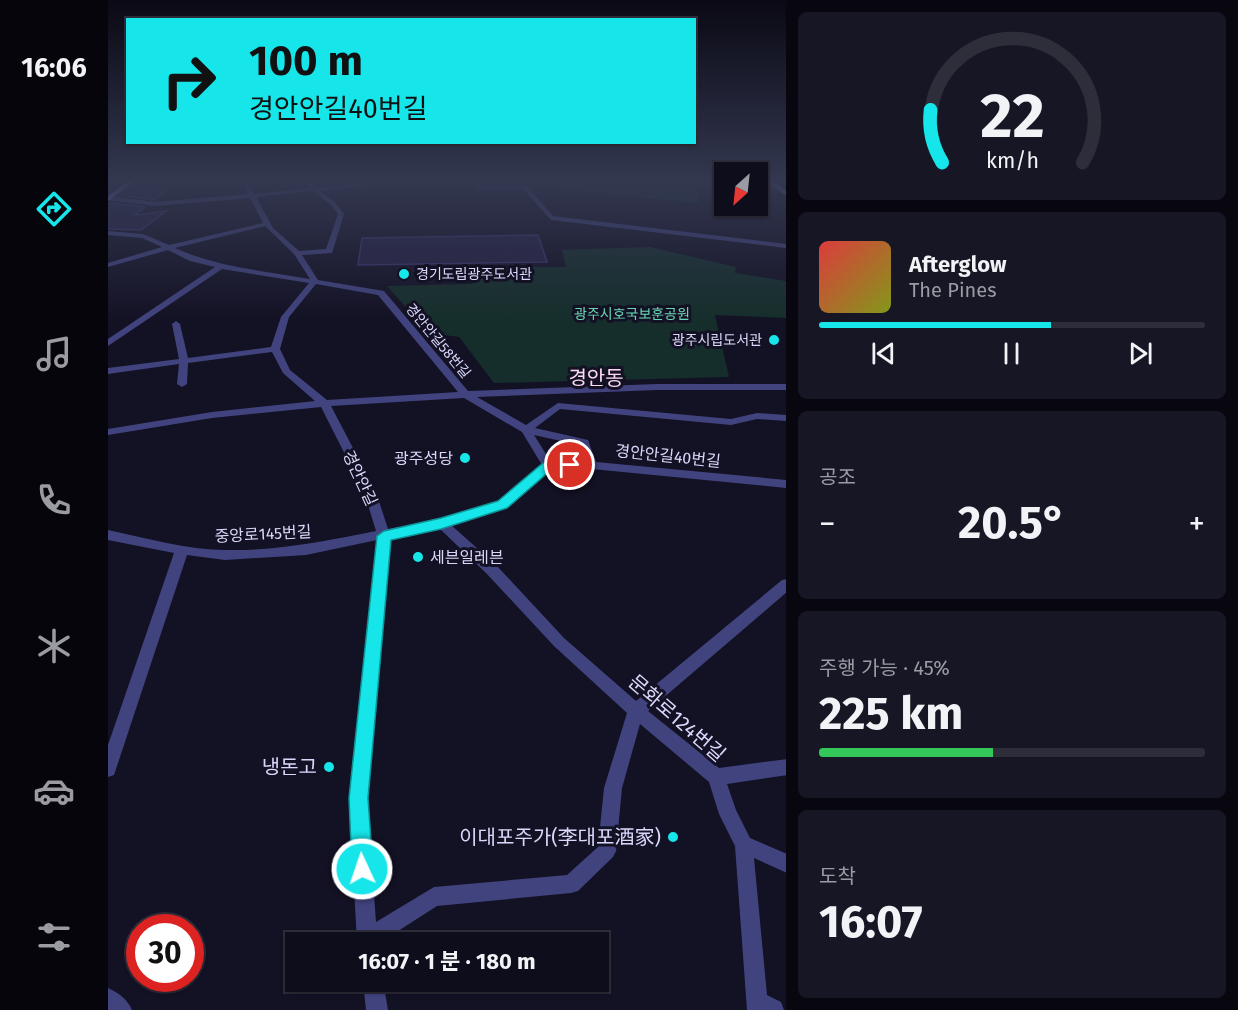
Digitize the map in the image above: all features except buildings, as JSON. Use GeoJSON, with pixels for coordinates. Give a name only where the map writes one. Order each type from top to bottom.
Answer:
{"type":"FeatureCollection","features":[{"type":"Feature","properties":{"kind":"street"},"geometry":{"type":"LineString","coordinates":[[108,265],[171,249],[211,235],[246,228]]}},
{"type":"Feature","properties":{"kind":"street"},"geometry":{"type":"LineString","coordinates":[[108,371],[275,350],[285,317],[315,281],[297,253],[269,228]]}},
{"type":"Feature","properties":{"kind":"street"},"geometry":{"type":"LineString","coordinates":[[297,253],[329,251],[336,228]]}},
{"type":"Feature","properties":{"kind":"street"},"geometry":{"type":"LineString","coordinates":[[636,228],[786,246]]}},
{"type":"Feature","properties":{"kind":"street","name":"경안안길58번길"},"geometry":{"type":"LineString","coordinates":[[108,233],[143,236],[194,259],[221,266],[381,293],[465,394],[526,430],[584,442],[592,465]]}},
{"type":"Feature","properties":{"kind":"street"},"geometry":{"type":"LineString","coordinates":[[108,343],[221,266]]}},
{"type":"Feature","properties":{"kind":"street"},"geometry":{"type":"LineString","coordinates":[[176,324],[184,360],[182,384]]}},
{"type":"Feature","properties":{"kind":"street","name":"경안안길"},"geometry":{"type":"LineString","coordinates":[[275,350],[286,371],[324,403],[370,492],[384,536],[358,798],[365,932]]}},
{"type":"Feature","properties":{"kind":"street"},"geometry":{"type":"LineString","coordinates":[[108,432],[154,423],[324,403],[465,394],[717,384],[786,387]]}},
{"type":"Feature","properties":{"kind":"street"},"geometry":{"type":"LineString","coordinates":[[384,536],[441,524],[502,505],[548,466],[526,430],[558,406],[731,422],[757,416],[786,418]]}},
{"type":"Feature","properties":{"kind":"street","name":"경안안길40번길"},"geometry":{"type":"LineString","coordinates":[[548,466],[592,465],[786,484]]}},
{"type":"Feature","properties":{"kind":"street","name":"문화로124번길"},"geometry":{"type":"LineString","coordinates":[[441,524],[492,570],[559,642],[636,711],[716,777],[728,814],[744,844],[763,1007]]}},
{"type":"Feature","properties":{"kind":"street","name":"중앙로145번길"},"geometry":{"type":"LineString","coordinates":[[108,535],[182,550],[225,555],[306,550],[384,536]]}},
{"type":"Feature","properties":{"kind":"street"},"geometry":{"type":"LineString","coordinates":[[108,769],[182,550]]}},
{"type":"Feature","properties":{"kind":"street"},"geometry":{"type":"LineString","coordinates":[[380,932],[434,897],[571,884],[607,851],[613,788],[636,711],[786,584]]}},
{"type":"Feature","properties":{"kind":"street"},"geometry":{"type":"LineString","coordinates":[[716,777],[786,767]]}},
{"type":"Feature","properties":{"kind":"street"},"geometry":{"type":"LineString","coordinates":[[744,844],[786,864]]}},
{"type":"Feature","properties":{"kind":"street"},"geometry":{"type":"LineString","coordinates":[[375,992],[377,1010]]}},
{"type":"Feature","properties":{"kind":"street"},"geometry":{"type":"LineString","coordinates":[[108,999],[121,1010]]}},
{"type":"Feature","properties":{"kind":"green space","name":"광주시호국보훈공원"},"geometry":{"type":"Polygon","coordinates":[[[650,247],[736,267],[735,273],[786,281],[786,318],[715,315],[729,377],[494,383],[459,337],[429,333],[387,286],[472,284],[474,267],[566,267],[562,250],[650,247]]]}},
{"type":"Feature","properties":{"kind":"place","name":"경기도립광주도서관"},"geometry":{"type":"Point","coordinates":[404,274]}},
{"type":"Feature","properties":{"kind":"place","name":"광주시립도서관"},"geometry":{"type":"Point","coordinates":[774,340]}},
{"type":"Feature","properties":{"kind":"place","name":"광주성당"},"geometry":{"type":"Point","coordinates":[465,458]}},
{"type":"Feature","properties":{"kind":"place","name":"세븐일레븐"},"geometry":{"type":"Point","coordinates":[418,557]}},
{"type":"Feature","properties":{"kind":"place","name":"냉돈고"},"geometry":{"type":"Point","coordinates":[329,767]}},
{"type":"Feature","properties":{"kind":"place","name":"이대포주가(李대포酒家)"},"geometry":{"type":"Point","coordinates":[673,837]}},
{"type":"Feature","properties":{"kind":"district","name":"경안동"},"geometry":{"type":"Point","coordinates":[596,378]}},
{"type":"Feature","properties":{"kind":"route"},"geometry":{"type":"LineString","coordinates":[[362,869],[358,798],[384,536],[441,524],[502,505],[548,466],[570,465]]}}]}
